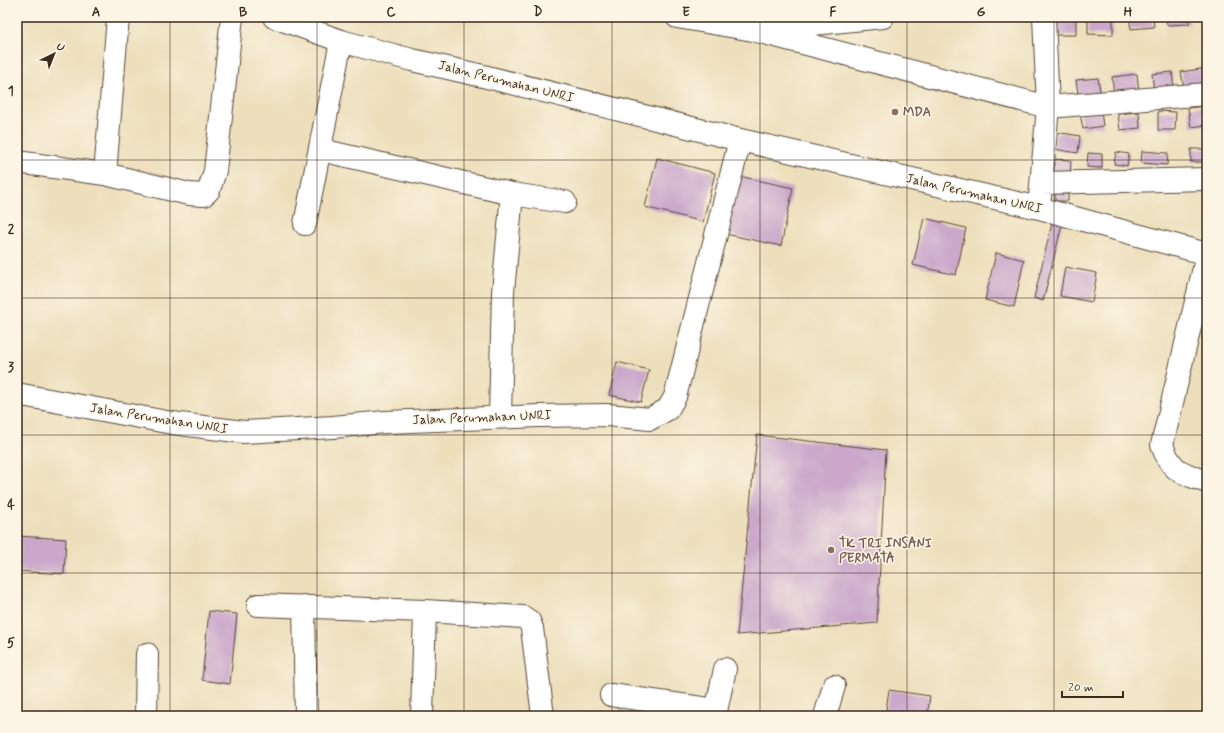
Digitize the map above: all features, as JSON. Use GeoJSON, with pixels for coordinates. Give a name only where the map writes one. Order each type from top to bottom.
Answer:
{"type":"FeatureCollection","features":[{"type":"Feature","properties":{"kind":"street"},"geometry":{"type":"LineString","coordinates":[[105,174],[118,17]]}},
{"type":"Feature","properties":{"kind":"street"},"geometry":{"type":"LineString","coordinates":[[17,162],[105,174],[198,196],[204,195],[209,190],[215,171],[232,17]]}},
{"type":"Feature","properties":{"kind":"street","name":"Jalan Perumahan UNRI"},"geometry":{"type":"LineString","coordinates":[[274,17],[341,41],[740,140],[1039,208],[1207,255]]}},
{"type":"Feature","properties":{"kind":"street"},"geometry":{"type":"LineString","coordinates":[[677,17],[752,30],[1048,107],[1207,94]]}},
{"type":"Feature","properties":{"kind":"street"},"geometry":{"type":"LineString","coordinates":[[752,30],[883,17]]}},
{"type":"Feature","properties":{"kind":"street"},"geometry":{"type":"LineString","coordinates":[[1039,208],[1048,107],[1044,17]]}},
{"type":"Feature","properties":{"kind":"street"},"geometry":{"type":"LineString","coordinates":[[305,224],[321,150],[341,41]]}},
{"type":"Feature","properties":{"kind":"street","name":"Jalan Perumahan UNRI"},"geometry":{"type":"LineString","coordinates":[[17,394],[172,423],[244,432],[333,427],[385,422],[500,417],[608,414],[650,420],[668,409],[675,398],[740,140]]}},
{"type":"Feature","properties":{"kind":"street"},"geometry":{"type":"LineString","coordinates":[[321,150],[512,194],[565,202]]}},
{"type":"Feature","properties":{"kind":"street"},"geometry":{"type":"LineString","coordinates":[[1042,183],[1207,179]]}},
{"type":"Feature","properties":{"kind":"street"},"geometry":{"type":"LineString","coordinates":[[500,417],[502,292],[512,194]]}},
{"type":"Feature","properties":{"kind":"street"},"geometry":{"type":"LineString","coordinates":[[1207,255],[1162,445],[1168,460],[1176,470],[1207,482]]}},
{"type":"Feature","properties":{"kind":"street"},"geometry":{"type":"LineString","coordinates":[[258,605],[426,610],[527,618],[532,628],[543,716]]}},
{"type":"Feature","properties":{"kind":"street"},"geometry":{"type":"LineString","coordinates":[[304,606],[306,716]]}},
{"type":"Feature","properties":{"kind":"street"},"geometry":{"type":"LineString","coordinates":[[422,716],[426,610]]}},
{"type":"Feature","properties":{"kind":"street"},"geometry":{"type":"LineString","coordinates":[[146,716],[147,654]]}},
{"type":"Feature","properties":{"kind":"street"},"geometry":{"type":"LineString","coordinates":[[611,695],[715,713],[725,669]]}},
{"type":"Feature","properties":{"kind":"street"},"geometry":{"type":"LineString","coordinates":[[825,716],[834,686]]}},
{"type":"Feature","properties":{"kind":"street"},"geometry":{"type":"LineString","coordinates":[[538,716],[540,695]]}},
{"type":"Feature","properties":{"kind":"building"},"geometry":{"type":"Polygon","coordinates":[[[1053,17],[1076,17],[1076,35],[1053,35],[1053,17]]]}},
{"type":"Feature","properties":{"kind":"building"},"geometry":{"type":"Polygon","coordinates":[[[1088,17],[1113,17],[1113,35],[1088,34],[1088,17]]]}},
{"type":"Feature","properties":{"kind":"building"},"geometry":{"type":"Polygon","coordinates":[[[1129,17],[1153,17],[1154,27],[1131,29],[1129,17]]]}},
{"type":"Feature","properties":{"kind":"building"},"geometry":{"type":"Polygon","coordinates":[[[1166,17],[1188,17],[1189,24],[1167,25],[1166,17]]]}},
{"type":"Feature","properties":{"kind":"building"},"geometry":{"type":"Polygon","coordinates":[[[1206,68],[1207,89],[1185,93],[1181,72],[1206,68]]]}},
{"type":"Feature","properties":{"kind":"building"},"geometry":{"type":"Polygon","coordinates":[[[1172,72],[1174,89],[1154,91],[1152,74],[1172,72]]]}},
{"type":"Feature","properties":{"kind":"building"},"geometry":{"type":"Polygon","coordinates":[[[1137,74],[1139,92],[1114,95],[1112,77],[1137,74]]]}},
{"type":"Feature","properties":{"kind":"building"},"geometry":{"type":"Polygon","coordinates":[[[1098,78],[1101,97],[1079,100],[1076,80],[1098,78]]]}},
{"type":"Feature","properties":{"kind":"building"},"geometry":{"type":"Polygon","coordinates":[[[1205,106],[1207,125],[1191,127],[1188,108],[1205,106]]]}},
{"type":"Feature","properties":{"kind":"building"},"geometry":{"type":"Polygon","coordinates":[[[1101,111],[1103,126],[1083,129],[1080,113],[1101,111]]]}},
{"type":"Feature","properties":{"kind":"building"},"geometry":{"type":"Polygon","coordinates":[[[1158,111],[1176,112],[1175,130],[1158,130],[1158,111]]]}},
{"type":"Feature","properties":{"kind":"building"},"geometry":{"type":"Polygon","coordinates":[[[1139,112],[1140,128],[1120,130],[1118,114],[1139,112]]]}},
{"type":"Feature","properties":{"kind":"building"},"geometry":{"type":"Polygon","coordinates":[[[1056,132],[1080,136],[1078,153],[1053,149],[1056,132]]]}},
{"type":"Feature","properties":{"kind":"building"},"geometry":{"type":"Polygon","coordinates":[[[1191,149],[1207,149],[1207,162],[1191,162],[1191,149]]]}},
{"type":"Feature","properties":{"kind":"building"},"geometry":{"type":"Polygon","coordinates":[[[1142,151],[1168,153],[1167,165],[1141,163],[1142,151]]]}},
{"type":"Feature","properties":{"kind":"building"},"geometry":{"type":"Polygon","coordinates":[[[1116,152],[1129,154],[1127,166],[1114,164],[1116,152]]]}},
{"type":"Feature","properties":{"kind":"building"},"geometry":{"type":"Polygon","coordinates":[[[1088,153],[1102,154],[1102,168],[1087,167],[1088,153]]]}},
{"type":"Feature","properties":{"kind":"building"},"geometry":{"type":"Polygon","coordinates":[[[657,158],[715,173],[703,222],[645,207],[657,158]]]}},
{"type":"Feature","properties":{"kind":"building"},"geometry":{"type":"Polygon","coordinates":[[[1050,159],[1071,160],[1070,177],[1049,175],[1050,159]]]}},
{"type":"Feature","properties":{"kind":"building"},"geometry":{"type":"Polygon","coordinates":[[[734,175],[793,188],[781,246],[721,233],[734,175]]]}},
{"type":"Feature","properties":{"kind":"building"},"geometry":{"type":"Polygon","coordinates":[[[1055,194],[1068,194],[1068,201],[1055,201],[1055,194]]]}},
{"type":"Feature","properties":{"kind":"building"},"geometry":{"type":"Polygon","coordinates":[[[1054,215],[1064,217],[1043,301],[1034,298],[1054,215]]]}},
{"type":"Feature","properties":{"kind":"building"},"geometry":{"type":"Polygon","coordinates":[[[924,218],[966,228],[956,275],[913,265],[924,218]]]}},
{"type":"Feature","properties":{"kind":"building"},"geometry":{"type":"Polygon","coordinates":[[[996,253],[1024,260],[1014,307],[985,300],[996,253]]]}},
{"type":"Feature","properties":{"kind":"building"},"geometry":{"type":"Polygon","coordinates":[[[1065,267],[1097,273],[1092,302],[1060,296],[1065,267]]]}},
{"type":"Feature","properties":{"kind":"building"},"geometry":{"type":"Polygon","coordinates":[[[617,362],[649,370],[641,402],[609,395],[617,362]]]}},
{"type":"Feature","properties":{"kind":"building","name":"TK TRI INSANI PERMATA"},"geometry":{"type":"Polygon","coordinates":[[[757,435],[886,450],[877,623],[737,635],[757,435]]]}},
{"type":"Feature","properties":{"kind":"building"},"geometry":{"type":"Polygon","coordinates":[[[17,536],[66,539],[64,574],[17,571],[17,536]]]}},
{"type":"Feature","properties":{"kind":"building"},"geometry":{"type":"Polygon","coordinates":[[[209,611],[237,614],[230,684],[202,680],[209,611]]]}},
{"type":"Feature","properties":{"kind":"building"},"geometry":{"type":"Polygon","coordinates":[[[889,690],[930,696],[927,716],[885,716],[889,690]]]}},
{"type":"Feature","properties":{"kind":"place","name":"MDA"},"geometry":{"type":"Point","coordinates":[895,112]}},
{"type":"Feature","properties":{"kind":"place","name":"TK TRI INSANI PERMATA"},"geometry":{"type":"Point","coordinates":[831,550]}}]}
